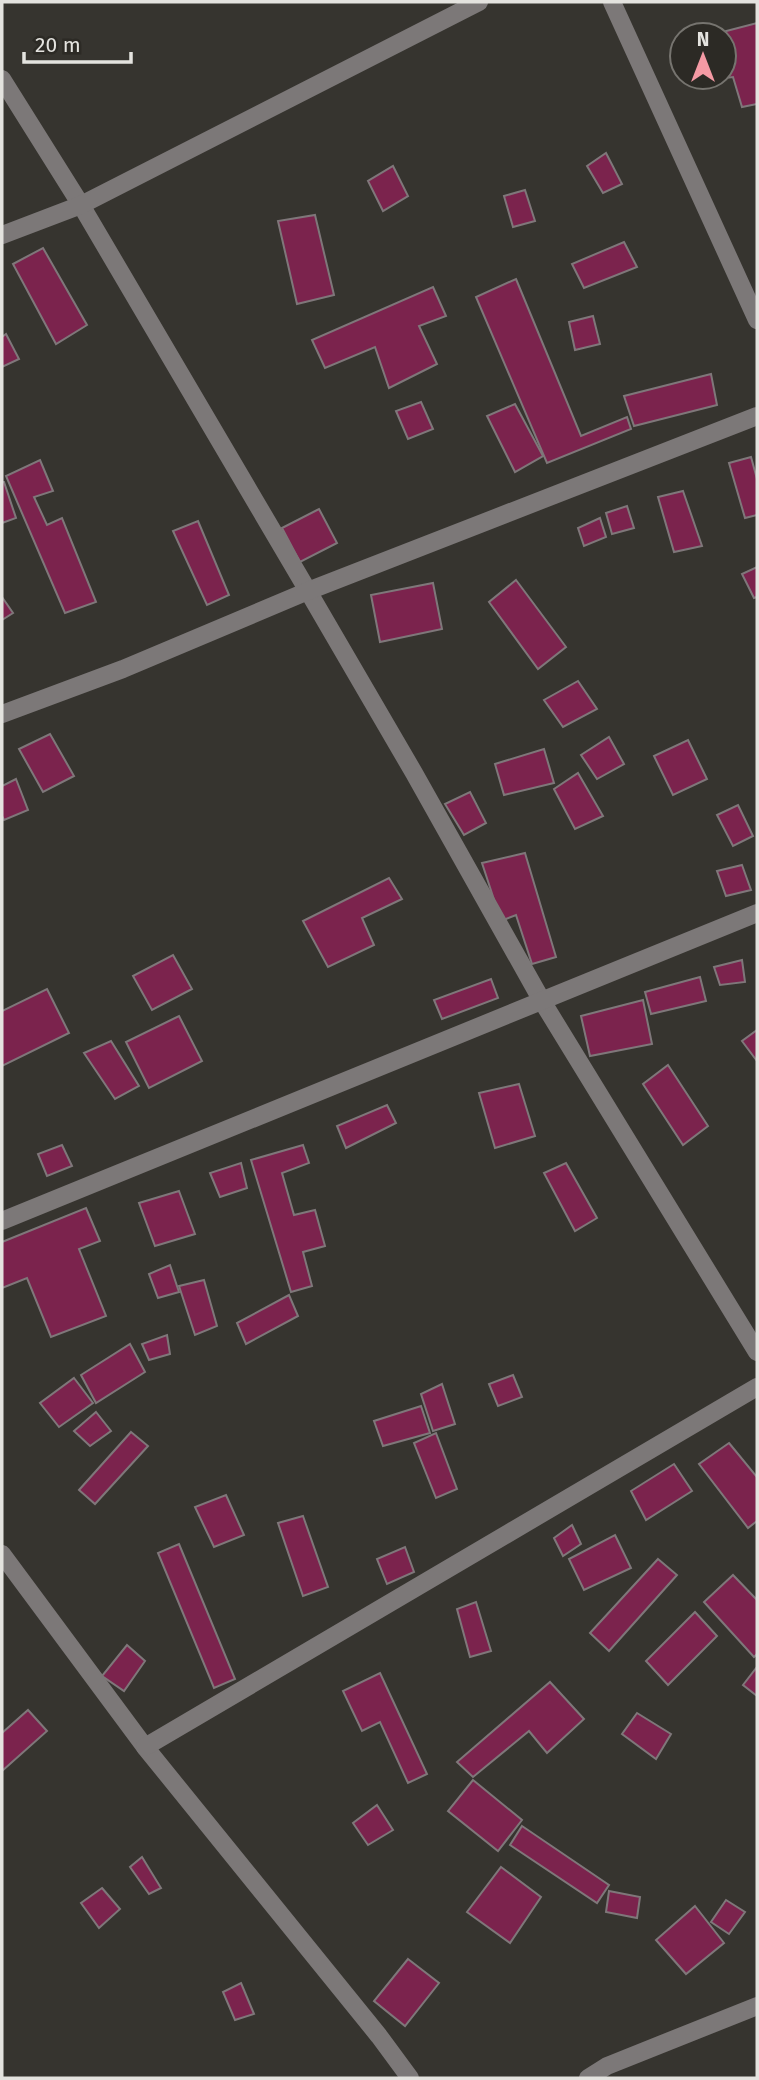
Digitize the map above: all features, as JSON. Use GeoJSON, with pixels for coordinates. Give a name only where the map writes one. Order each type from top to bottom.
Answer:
{"type":"FeatureCollection","features":[{"type":"Feature","properties":{"kind":"street"},"geometry":{"type":"LineString","coordinates":[[2,235],[81,205],[479,2]]}},
{"type":"Feature","properties":{"kind":"street"},"geometry":{"type":"LineString","coordinates":[[612,2],[757,320]]}},
{"type":"Feature","properties":{"kind":"street"},"geometry":{"type":"LineString","coordinates":[[2,79],[81,205],[308,591],[542,1001],[757,1352]]}},
{"type":"Feature","properties":{"kind":"street"},"geometry":{"type":"LineString","coordinates":[[2,714],[757,416]]}},
{"type":"Feature","properties":{"kind":"street"},"geometry":{"type":"LineString","coordinates":[[2,1221],[757,913]]}},
{"type":"Feature","properties":{"kind":"street"},"geometry":{"type":"LineString","coordinates":[[145,1747],[757,1387]]}},
{"type":"Feature","properties":{"kind":"street"},"geometry":{"type":"LineString","coordinates":[[2,1554],[145,1747],[410,2078]]}},
{"type":"Feature","properties":{"kind":"street"},"geometry":{"type":"LineString","coordinates":[[588,2078],[607,2066],[757,2006]]}},
{"type":"Feature","properties":{"kind":"building"},"geometry":{"type":"Polygon","coordinates":[[[757,23],[757,104],[742,107],[737,91],[738,28],[757,23]]]}},
{"type":"Feature","properties":{"kind":"building"},"geometry":{"type":"Polygon","coordinates":[[[606,153],[622,184],[603,193],[587,166],[606,153]]]}},
{"type":"Feature","properties":{"kind":"building"},"geometry":{"type":"Polygon","coordinates":[[[393,166],[408,196],[383,211],[368,181],[393,166]]]}},
{"type":"Feature","properties":{"kind":"building"},"geometry":{"type":"Polygon","coordinates":[[[525,190],[535,221],[513,227],[504,196],[525,190]]]}},
{"type":"Feature","properties":{"kind":"building"},"geometry":{"type":"Polygon","coordinates":[[[315,215],[334,295],[297,304],[278,221],[315,215]]]}},
{"type":"Feature","properties":{"kind":"building"},"geometry":{"type":"Polygon","coordinates":[[[624,242],[637,267],[584,288],[572,264],[624,242]]]}},
{"type":"Feature","properties":{"kind":"building"},"geometry":{"type":"Polygon","coordinates":[[[43,248],[87,325],[56,344],[13,264],[43,248]]]}},
{"type":"Feature","properties":{"kind":"building"},"geometry":{"type":"Polygon","coordinates":[[[516,279],[581,436],[627,417],[631,429],[547,463],[476,297],[516,279]]]}},
{"type":"Feature","properties":{"kind":"building"},"geometry":{"type":"Polygon","coordinates":[[[433,287],[446,316],[419,326],[437,364],[389,388],[375,347],[325,368],[312,340],[433,287]]]}},
{"type":"Feature","properties":{"kind":"building"},"geometry":{"type":"Polygon","coordinates":[[[593,316],[600,344],[575,350],[569,322],[593,316]]]}},
{"type":"Feature","properties":{"kind":"building"},"geometry":{"type":"Polygon","coordinates":[[[6,334],[19,359],[2,367],[2,337],[6,334]]]}},
{"type":"Feature","properties":{"kind":"building"},"geometry":{"type":"Polygon","coordinates":[[[711,374],[717,405],[634,426],[624,396],[711,374]]]}},
{"type":"Feature","properties":{"kind":"building"},"geometry":{"type":"Polygon","coordinates":[[[421,402],[433,429],[408,439],[396,411],[421,402]]]}},
{"type":"Feature","properties":{"kind":"building"},"geometry":{"type":"Polygon","coordinates":[[[515,404],[543,456],[515,472],[487,416],[515,404]]]}},
{"type":"Feature","properties":{"kind":"building"},"geometry":{"type":"Polygon","coordinates":[[[751,457],[757,479],[757,515],[745,518],[729,463],[751,457]]]}},
{"type":"Feature","properties":{"kind":"building"},"geometry":{"type":"Polygon","coordinates":[[[40,460],[53,491],[34,497],[47,525],[62,518],[96,602],[65,613],[6,476],[40,460]]]}},
{"type":"Feature","properties":{"kind":"building"},"geometry":{"type":"Polygon","coordinates":[[[2,482],[16,518],[2,523],[2,482]]]}},
{"type":"Feature","properties":{"kind":"building"},"geometry":{"type":"Polygon","coordinates":[[[683,491],[702,546],[674,552],[658,497],[683,491]]]}},
{"type":"Feature","properties":{"kind":"building"},"geometry":{"type":"Polygon","coordinates":[[[627,506],[634,528],[612,534],[606,513],[627,506]]]}},
{"type":"Feature","properties":{"kind":"building"},"geometry":{"type":"Polygon","coordinates":[[[319,509],[337,543],[300,562],[282,528],[319,509]]]}},
{"type":"Feature","properties":{"kind":"building"},"geometry":{"type":"Polygon","coordinates":[[[600,518],[606,537],[584,546],[578,528],[600,518]]]}},
{"type":"Feature","properties":{"kind":"building"},"geometry":{"type":"Polygon","coordinates":[[[198,521],[229,595],[207,605],[173,531],[198,521]]]}},
{"type":"Feature","properties":{"kind":"building"},"geometry":{"type":"Polygon","coordinates":[[[757,567],[757,597],[754,598],[742,574],[757,567]]]}},
{"type":"Feature","properties":{"kind":"building"},"geometry":{"type":"Polygon","coordinates":[[[516,580],[566,647],[538,669],[489,602],[516,580]]]}},
{"type":"Feature","properties":{"kind":"building"},"geometry":{"type":"Polygon","coordinates":[[[433,583],[442,629],[380,642],[371,595],[433,583]]]}},
{"type":"Feature","properties":{"kind":"building"},"geometry":{"type":"Polygon","coordinates":[[[2,597],[13,613],[2,620],[2,597]]]}},
{"type":"Feature","properties":{"kind":"building"},"geometry":{"type":"Polygon","coordinates":[[[578,681],[597,709],[563,727],[544,700],[578,681]]]}},
{"type":"Feature","properties":{"kind":"building"},"geometry":{"type":"Polygon","coordinates":[[[50,734],[74,776],[43,792],[19,749],[50,734]]]}},
{"type":"Feature","properties":{"kind":"building"},"geometry":{"type":"Polygon","coordinates":[[[609,737],[624,764],[597,779],[581,755],[609,737]]]}},
{"type":"Feature","properties":{"kind":"building"},"geometry":{"type":"Polygon","coordinates":[[[688,740],[707,779],[673,795],[654,756],[688,740]]]}},
{"type":"Feature","properties":{"kind":"building"},"geometry":{"type":"Polygon","coordinates":[[[544,749],[554,783],[504,795],[495,764],[544,749]]]}},
{"type":"Feature","properties":{"kind":"building"},"geometry":{"type":"Polygon","coordinates":[[[578,773],[603,816],[575,829],[554,789],[578,773]]]}},
{"type":"Feature","properties":{"kind":"building"},"geometry":{"type":"Polygon","coordinates":[[[16,779],[28,810],[4,820],[2,786],[16,779]]]}},
{"type":"Feature","properties":{"kind":"building"},"geometry":{"type":"Polygon","coordinates":[[[470,792],[486,823],[464,835],[445,804],[470,792]]]}},
{"type":"Feature","properties":{"kind":"building"},"geometry":{"type":"Polygon","coordinates":[[[738,805],[753,836],[733,846],[717,815],[738,805]]]}},
{"type":"Feature","properties":{"kind":"building"},"geometry":{"type":"Polygon","coordinates":[[[525,853],[556,957],[532,964],[516,915],[501,921],[482,863],[525,853]]]}},
{"type":"Feature","properties":{"kind":"building"},"geometry":{"type":"Polygon","coordinates":[[[742,865],[751,890],[726,896],[717,871],[742,865]]]}},
{"type":"Feature","properties":{"kind":"building"},"geometry":{"type":"Polygon","coordinates":[[[389,878],[402,899],[362,918],[374,945],[328,967],[303,921],[389,878]]]}},
{"type":"Feature","properties":{"kind":"building"},"geometry":{"type":"Polygon","coordinates":[[[173,955],[192,989],[152,1010],[133,976],[173,955]]]}},
{"type":"Feature","properties":{"kind":"building"},"geometry":{"type":"Polygon","coordinates":[[[742,960],[745,982],[720,985],[714,967],[742,960]]]}},
{"type":"Feature","properties":{"kind":"building"},"geometry":{"type":"Polygon","coordinates":[[[700,977],[706,1001],[651,1014],[645,992],[700,977]]]}},
{"type":"Feature","properties":{"kind":"building"},"geometry":{"type":"Polygon","coordinates":[[[491,979],[498,998],[442,1019],[434,1000],[491,979]]]}},
{"type":"Feature","properties":{"kind":"building"},"geometry":{"type":"Polygon","coordinates":[[[47,989],[69,1033],[2,1066],[2,1011],[47,989]]]}},
{"type":"Feature","properties":{"kind":"building"},"geometry":{"type":"Polygon","coordinates":[[[643,1000],[652,1044],[590,1056],[581,1016],[643,1000]]]}},
{"type":"Feature","properties":{"kind":"building"},"geometry":{"type":"Polygon","coordinates":[[[179,1016],[202,1061],[149,1088],[126,1042],[179,1016]]]}},
{"type":"Feature","properties":{"kind":"building"},"geometry":{"type":"Polygon","coordinates":[[[757,1030],[757,1061],[742,1041],[757,1030]]]}},
{"type":"Feature","properties":{"kind":"building"},"geometry":{"type":"Polygon","coordinates":[[[111,1041],[139,1086],[115,1099],[84,1053],[111,1041]]]}},
{"type":"Feature","properties":{"kind":"building"},"geometry":{"type":"Polygon","coordinates":[[[668,1065],[708,1126],[683,1145],[643,1084],[668,1065]]]}},
{"type":"Feature","properties":{"kind":"building"},"geometry":{"type":"Polygon","coordinates":[[[519,1084],[535,1136],[495,1148],[479,1093],[519,1084]]]}},
{"type":"Feature","properties":{"kind":"building"},"geometry":{"type":"Polygon","coordinates":[[[387,1105],[396,1123],[346,1148],[337,1126],[387,1105]]]}},
{"type":"Feature","properties":{"kind":"building"},"geometry":{"type":"Polygon","coordinates":[[[62,1145],[72,1166],[47,1176],[38,1154],[62,1145]]]}},
{"type":"Feature","properties":{"kind":"building"},"geometry":{"type":"Polygon","coordinates":[[[303,1145],[309,1163],[282,1173],[294,1215],[315,1210],[325,1246],[303,1252],[312,1286],[291,1292],[251,1160],[303,1145]]]}},
{"type":"Feature","properties":{"kind":"building"},"geometry":{"type":"Polygon","coordinates":[[[241,1163],[247,1188],[220,1197],[210,1173],[241,1163]]]}},
{"type":"Feature","properties":{"kind":"building"},"geometry":{"type":"Polygon","coordinates":[[[566,1163],[597,1218],[575,1231],[544,1173],[566,1163]]]}},
{"type":"Feature","properties":{"kind":"building"},"geometry":{"type":"Polygon","coordinates":[[[179,1191],[195,1234],[155,1246],[139,1203],[179,1191]]]}},
{"type":"Feature","properties":{"kind":"building"},"geometry":{"type":"Polygon","coordinates":[[[86,1208],[100,1241],[79,1249],[106,1316],[51,1337],[27,1278],[2,1288],[2,1242],[86,1208]]]}},
{"type":"Feature","properties":{"kind":"building"},"geometry":{"type":"Polygon","coordinates":[[[170,1265],[179,1292],[158,1298],[149,1274],[170,1265]]]}},
{"type":"Feature","properties":{"kind":"building"},"geometry":{"type":"Polygon","coordinates":[[[204,1280],[217,1326],[195,1335],[179,1286],[204,1280]]]}},
{"type":"Feature","properties":{"kind":"building"},"geometry":{"type":"Polygon","coordinates":[[[289,1295],[298,1316],[246,1344],[237,1323],[289,1295]]]}},
{"type":"Feature","properties":{"kind":"building"},"geometry":{"type":"Polygon","coordinates":[[[167,1335],[170,1354],[149,1360],[142,1344],[167,1335]]]}},
{"type":"Feature","properties":{"kind":"building"},"geometry":{"type":"Polygon","coordinates":[[[130,1344],[145,1372],[96,1403],[81,1375],[130,1344]]]}},
{"type":"Feature","properties":{"kind":"building"},"geometry":{"type":"Polygon","coordinates":[[[513,1375],[522,1397],[498,1406],[489,1384],[513,1375]]]}},
{"type":"Feature","properties":{"kind":"building"},"geometry":{"type":"Polygon","coordinates":[[[74,1378],[93,1403],[59,1427],[40,1403],[74,1378]]]}},
{"type":"Feature","properties":{"kind":"building"},"geometry":{"type":"Polygon","coordinates":[[[442,1384],[455,1424],[433,1431],[421,1394],[442,1384]]]}},
{"type":"Feature","properties":{"kind":"building"},"geometry":{"type":"Polygon","coordinates":[[[421,1406],[430,1433],[383,1446],[374,1421],[421,1406]]]}},
{"type":"Feature","properties":{"kind":"building"},"geometry":{"type":"Polygon","coordinates":[[[96,1412],[111,1431],[90,1446],[74,1431],[96,1412]]]}},
{"type":"Feature","properties":{"kind":"building"},"geometry":{"type":"Polygon","coordinates":[[[131,1432],[148,1446],[95,1504],[79,1490],[131,1432]]]}},
{"type":"Feature","properties":{"kind":"building"},"geometry":{"type":"Polygon","coordinates":[[[436,1433],[457,1489],[436,1498],[414,1443],[436,1433]]]}},
{"type":"Feature","properties":{"kind":"building"},"geometry":{"type":"Polygon","coordinates":[[[729,1443],[757,1477],[757,1521],[748,1528],[699,1464],[729,1443]]]}},
{"type":"Feature","properties":{"kind":"building"},"geometry":{"type":"Polygon","coordinates":[[[674,1464],[692,1491],[646,1520],[631,1491],[674,1464]]]}},
{"type":"Feature","properties":{"kind":"building"},"geometry":{"type":"Polygon","coordinates":[[[226,1495],[244,1535],[214,1547],[195,1507],[226,1495]]]}},
{"type":"Feature","properties":{"kind":"building"},"geometry":{"type":"Polygon","coordinates":[[[303,1516],[328,1587],[303,1596],[278,1523],[303,1516]]]}},
{"type":"Feature","properties":{"kind":"building"},"geometry":{"type":"Polygon","coordinates":[[[572,1525],[581,1544],[563,1556],[554,1538],[572,1525]]]}},
{"type":"Feature","properties":{"kind":"building"},"geometry":{"type":"Polygon","coordinates":[[[615,1535],[631,1568],[584,1590],[569,1559],[615,1535]]]}},
{"type":"Feature","properties":{"kind":"building"},"geometry":{"type":"Polygon","coordinates":[[[179,1544],[235,1679],[214,1688],[158,1553],[179,1544]]]}},
{"type":"Feature","properties":{"kind":"building"},"geometry":{"type":"Polygon","coordinates":[[[405,1547],[414,1572],[387,1584],[377,1559],[405,1547]]]}},
{"type":"Feature","properties":{"kind":"building"},"geometry":{"type":"Polygon","coordinates":[[[658,1559],[677,1575],[609,1651],[590,1633],[658,1559]]]}},
{"type":"Feature","properties":{"kind":"building"},"geometry":{"type":"Polygon","coordinates":[[[733,1575],[757,1600],[757,1654],[754,1657],[704,1602],[733,1575]]]}},
{"type":"Feature","properties":{"kind":"building"},"geometry":{"type":"Polygon","coordinates":[[[476,1602],[491,1651],[470,1657],[457,1609],[476,1602]]]}},
{"type":"Feature","properties":{"kind":"building"},"geometry":{"type":"Polygon","coordinates":[[[695,1612],[717,1636],[668,1685],[646,1661],[695,1612]]]}},
{"type":"Feature","properties":{"kind":"building"},"geometry":{"type":"Polygon","coordinates":[[[127,1645],[145,1661],[124,1691],[102,1676],[127,1645]]]}},
{"type":"Feature","properties":{"kind":"building"},"geometry":{"type":"Polygon","coordinates":[[[757,1667],[757,1696],[743,1685],[757,1667]]]}},
{"type":"Feature","properties":{"kind":"building"},"geometry":{"type":"Polygon","coordinates":[[[380,1673],[427,1774],[408,1783],[380,1722],[362,1731],[343,1691],[380,1673]]]}},
{"type":"Feature","properties":{"kind":"building"},"geometry":{"type":"Polygon","coordinates":[[[550,1682],[584,1719],[547,1753],[529,1731],[473,1777],[457,1762],[550,1682]]]}},
{"type":"Feature","properties":{"kind":"building"},"geometry":{"type":"Polygon","coordinates":[[[28,1710],[47,1731],[2,1771],[2,1733],[28,1710]]]}},
{"type":"Feature","properties":{"kind":"building"},"geometry":{"type":"Polygon","coordinates":[[[637,1713],[671,1734],[656,1759],[622,1734],[637,1713]]]}},
{"type":"Feature","properties":{"kind":"building"},"geometry":{"type":"Polygon","coordinates":[[[473,1780],[522,1820],[498,1851],[448,1811],[473,1780]]]}},
{"type":"Feature","properties":{"kind":"building"},"geometry":{"type":"Polygon","coordinates":[[[377,1805],[393,1830],[368,1845],[353,1823],[377,1805]]]}},
{"type":"Feature","properties":{"kind":"building"},"geometry":{"type":"Polygon","coordinates":[[[522,1826],[609,1885],[597,1903],[510,1845],[522,1826]]]}},
{"type":"Feature","properties":{"kind":"building"},"geometry":{"type":"Polygon","coordinates":[[[142,1857],[161,1888],[149,1894],[130,1867],[142,1857]]]}},
{"type":"Feature","properties":{"kind":"building"},"geometry":{"type":"Polygon","coordinates":[[[501,1867],[541,1897],[510,1943],[467,1912],[501,1867]]]}},
{"type":"Feature","properties":{"kind":"building"},"geometry":{"type":"Polygon","coordinates":[[[102,1888],[120,1909],[99,1928],[81,1903],[102,1888]]]}},
{"type":"Feature","properties":{"kind":"building"},"geometry":{"type":"Polygon","coordinates":[[[609,1891],[640,1897],[637,1918],[606,1912],[609,1891]]]}},
{"type":"Feature","properties":{"kind":"building"},"geometry":{"type":"Polygon","coordinates":[[[726,1900],[745,1912],[729,1934],[711,1922],[726,1900]]]}},
{"type":"Feature","properties":{"kind":"building"},"geometry":{"type":"Polygon","coordinates":[[[695,1906],[724,1943],[686,1974],[656,1940],[695,1906]]]}},
{"type":"Feature","properties":{"kind":"building"},"geometry":{"type":"Polygon","coordinates":[[[408,1959],[439,1983],[405,2026],[374,2001],[408,1959]]]}},
{"type":"Feature","properties":{"kind":"building"},"geometry":{"type":"Polygon","coordinates":[[[241,1983],[254,2014],[235,2020],[223,1992],[241,1983]]]}}]}
